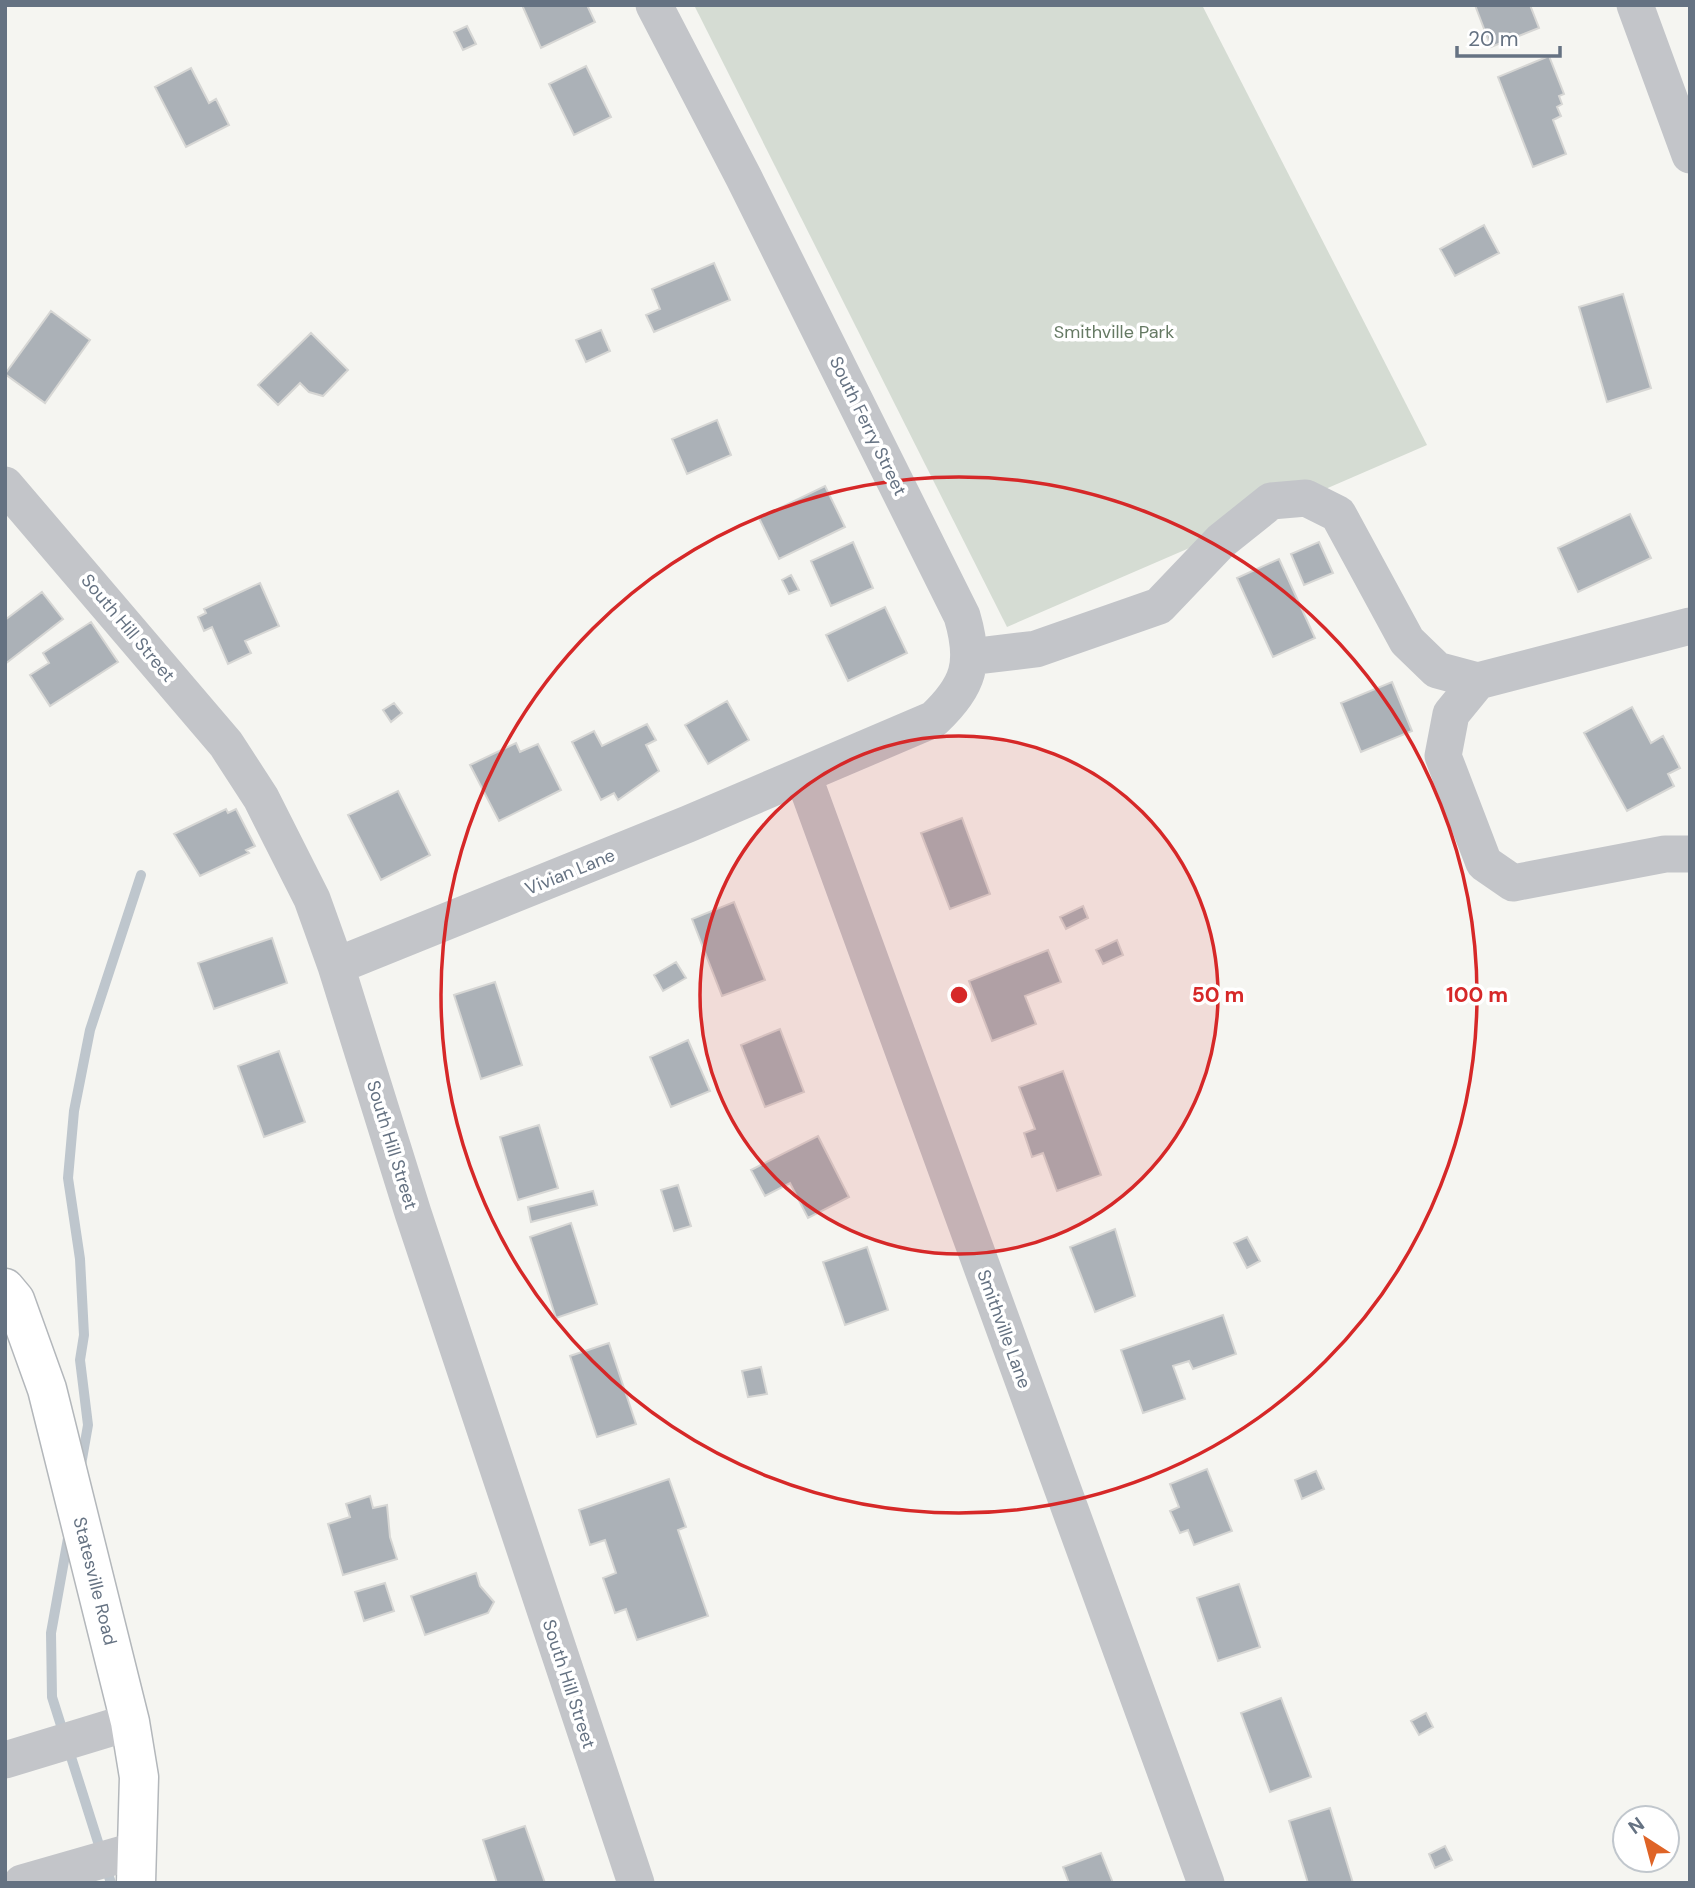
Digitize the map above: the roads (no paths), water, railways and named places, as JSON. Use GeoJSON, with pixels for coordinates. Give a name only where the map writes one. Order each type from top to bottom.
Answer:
{"type":"FeatureCollection","features":[{"type":"Feature","properties":{"kind":"main road","name":"Statesville Road"},"geometry":{"type":"LineString","coordinates":[[5,1288],[15,1300],[47,1389],[130,1722],[139,1777],[137,1866]]}},
{"type":"Feature","properties":{"kind":"street","name":"South Ferry Street"},"geometry":{"type":"LineString","coordinates":[[654,5],[744,178],[962,616],[970,643],[962,687],[952,702],[934,719],[803,775]]}},
{"type":"Feature","properties":{"kind":"street"},"geometry":{"type":"LineString","coordinates":[[1635,5],[1690,155]]}},
{"type":"Feature","properties":{"kind":"street","name":"South Hill Street"},"geometry":{"type":"LineString","coordinates":[[5,485],[226,744],[261,797],[312,899],[336,966],[413,1213],[636,1883]]}},
{"type":"Feature","properties":{"kind":"street"},"geometry":{"type":"LineString","coordinates":[[969,657],[1036,649],[1159,606],[1222,541],[1271,501],[1306,498],[1338,514],[1407,641],[1437,670],[1478,681],[1690,626]]}},
{"type":"Feature","properties":{"kind":"street"},"geometry":{"type":"LineString","coordinates":[[1478,681],[1451,714],[1443,756],[1484,863],[1513,883],[1665,854],[1690,854]]}},
{"type":"Feature","properties":{"kind":"street","name":"Vivian Lane"},"geometry":{"type":"LineString","coordinates":[[336,966],[803,775]]}},
{"type":"Feature","properties":{"kind":"street","name":"Smithville Lane"},"geometry":{"type":"LineString","coordinates":[[803,775],[1206,1883]]}},
{"type":"Feature","properties":{"kind":"street"},"geometry":{"type":"LineString","coordinates":[[5,1760],[130,1722]]}},
{"type":"Feature","properties":{"kind":"street"},"geometry":{"type":"LineString","coordinates":[[22,1883],[137,1866]]}},
{"type":"Feature","properties":{"kind":"waterway"},"geometry":{"type":"LineString","coordinates":[[81,1465],[88,1425],[80,1360],[84,1335],[80,1259],[68,1178],[74,1111],[90,1030],[141,875]]}},
{"type":"Feature","properties":{"kind":"waterway"},"geometry":{"type":"LineString","coordinates":[[69,1533],[51,1633],[52,1697],[111,1883]]}},
{"type":"Feature","properties":{"kind":"park label","name":"Smithville Park"},"geometry":{"type":"Point","coordinates":[1114,332]}}]}
